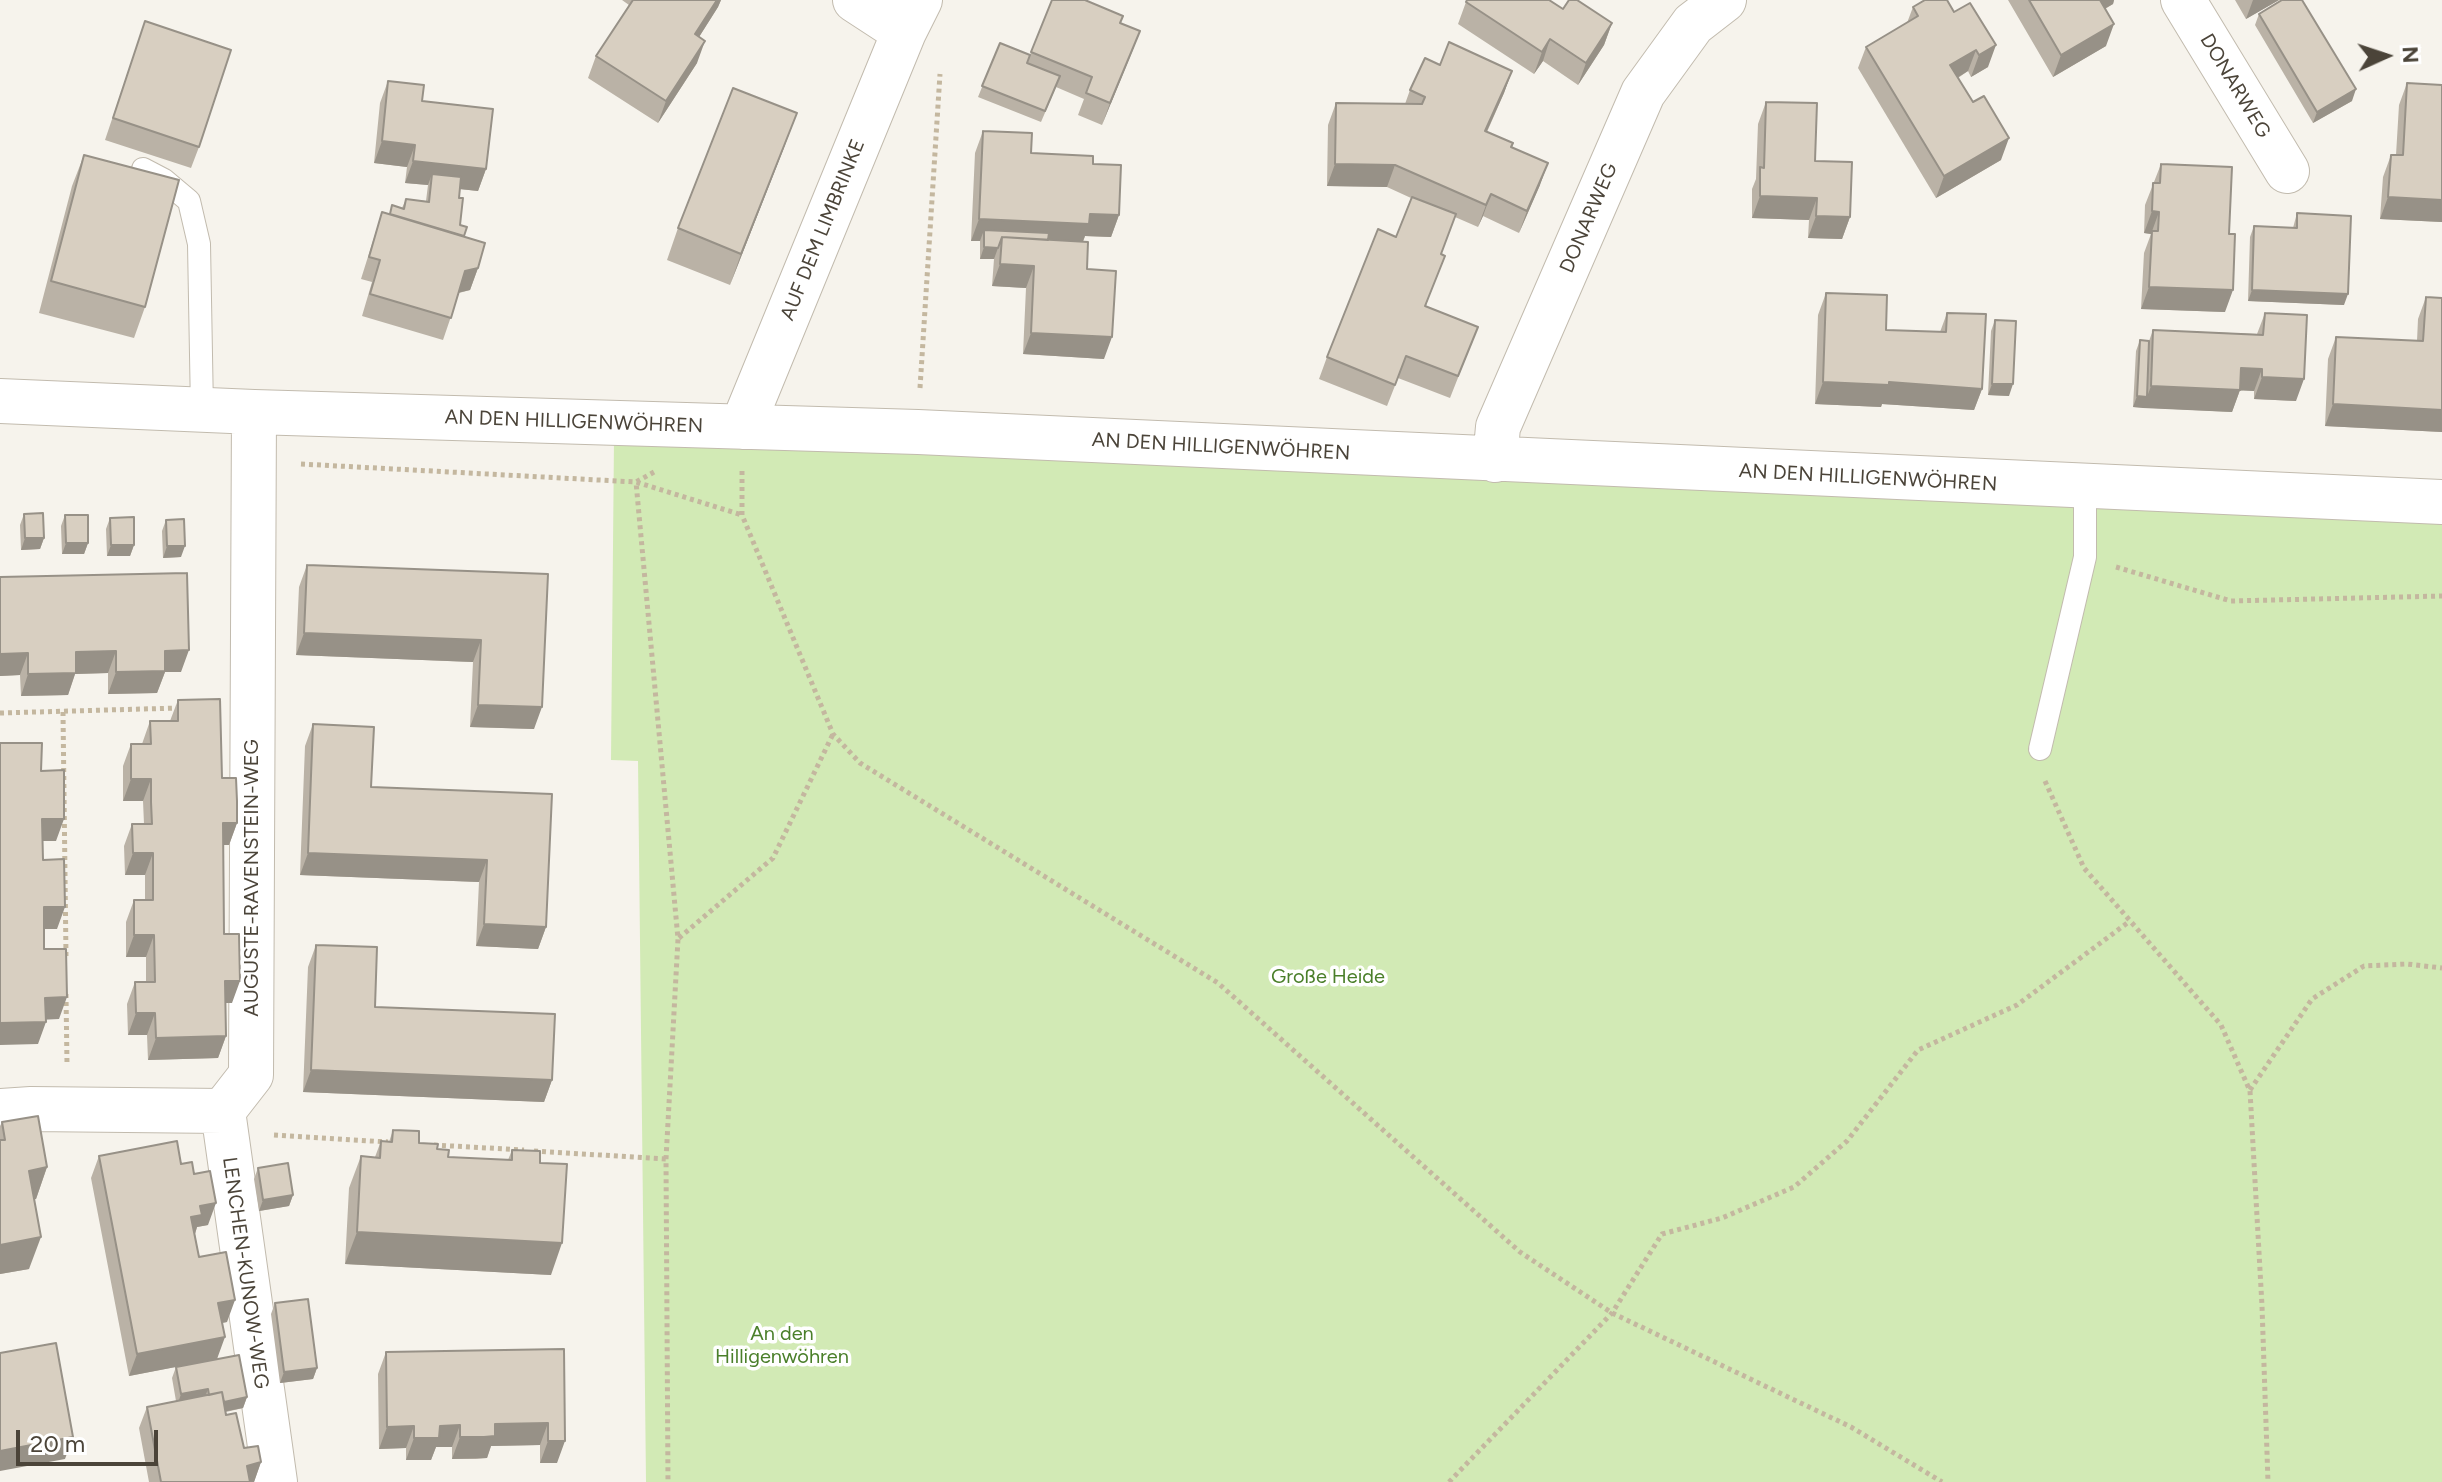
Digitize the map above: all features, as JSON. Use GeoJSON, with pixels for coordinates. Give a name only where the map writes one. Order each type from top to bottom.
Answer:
{"type":"FeatureCollection","features":[{"type":"Feature","properties":{"kind":"street"},"geometry":{"type":"LineString","coordinates":[[855,0],[912,16]]}},
{"type":"Feature","properties":{"kind":"street","name":"DONARWEG"},"geometry":{"type":"LineString","coordinates":[[1495,460],[1498,427],[1643,93],[1693,24],[1724,0]]}},
{"type":"Feature","properties":{"kind":"street","name":"DONARWEG"},"geometry":{"type":"LineString","coordinates":[[2183,0],[2287,171]]}},
{"type":"Feature","properties":{"kind":"street","name":"AUF DEM LIMBRINKE"},"geometry":{"type":"LineString","coordinates":[[742,427],[912,16]]}},
{"type":"Feature","properties":{"kind":"street","name":"AN DEN HILLIGENWÖHREN"},"geometry":{"type":"LineString","coordinates":[[0,401],[254,412],[918,432],[2442,502]]}},
{"type":"Feature","properties":{"kind":"street","name":"AUGUSTE-RAVENSTEIN-WEG"},"geometry":{"type":"LineString","coordinates":[[224,1121],[251,1075],[254,412]]}},
{"type":"Feature","properties":{"kind":"street"},"geometry":{"type":"LineString","coordinates":[[0,1111],[67,1109],[224,1121]]}},
{"type":"Feature","properties":{"kind":"street","name":"LENCHEN-KUNOW-WEG"},"geometry":{"type":"LineString","coordinates":[[224,1121],[275,1482]]}},
{"type":"Feature","properties":{"kind":"lane"},"geometry":{"type":"LineString","coordinates":[[143,169],[164,180],[189,201],[199,244],[202,410]]}},
{"type":"Feature","properties":{"kind":"lane"},"geometry":{"type":"LineString","coordinates":[[2040,749],[2085,557],[2085,488]]}},
{"type":"Feature","properties":{"kind":"path"},"geometry":{"type":"LineString","coordinates":[[912,16],[940,75],[918,432]]}},
{"type":"Feature","properties":{"kind":"path"},"geometry":{"type":"LineString","coordinates":[[742,427],[742,515],[833,734],[860,763],[1218,983],[1520,1252],[1612,1313],[1851,1427],[1942,1482]]}},
{"type":"Feature","properties":{"kind":"path"},"geometry":{"type":"LineString","coordinates":[[253,461],[636,482],[742,515]]}},
{"type":"Feature","properties":{"kind":"path"},"geometry":{"type":"LineString","coordinates":[[636,482],[678,939],[666,1159],[668,1482]]}},
{"type":"Feature","properties":{"kind":"path"},"geometry":{"type":"LineString","coordinates":[[2085,557],[2231,601],[2442,596]]}},
{"type":"Feature","properties":{"kind":"path"},"geometry":{"type":"LineString","coordinates":[[0,713],[252,706]]}},
{"type":"Feature","properties":{"kind":"path"},"geometry":{"type":"LineString","coordinates":[[63,712],[66,966]]}},
{"type":"Feature","properties":{"kind":"path"},"geometry":{"type":"LineString","coordinates":[[678,939],[773,858],[833,734]]}},
{"type":"Feature","properties":{"kind":"path"},"geometry":{"type":"LineString","coordinates":[[2040,749],[2038,764],[2084,868],[2221,1025],[2250,1091],[2268,1482]]}},
{"type":"Feature","properties":{"kind":"path"},"geometry":{"type":"LineString","coordinates":[[1449,1482],[1612,1313],[1662,1234],[1722,1218],[1794,1187],[1847,1141],[1918,1050],[2017,1005],[2130,921]]}},
{"type":"Feature","properties":{"kind":"path"},"geometry":{"type":"LineString","coordinates":[[2250,1091],[2312,999],[2364,966],[2407,964],[2442,968]]}},
{"type":"Feature","properties":{"kind":"path"},"geometry":{"type":"LineString","coordinates":[[66,982],[67,1109]]}},
{"type":"Feature","properties":{"kind":"path"},"geometry":{"type":"LineString","coordinates":[[224,1121],[399,1143]]}},
{"type":"Feature","properties":{"kind":"path"},"geometry":{"type":"LineString","coordinates":[[430,1145],[666,1159]]}},
{"type":"Feature","properties":{"kind":"green space","name":"Große Heide"},"geometry":{"type":"Polygon","coordinates":[[[614,439],[2442,519],[2442,1482],[646,1482],[638,761],[611,760],[614,439]]]}},
{"type":"Feature","properties":{"kind":"building"},"geometry":{"type":"Polygon","coordinates":[[[633,0],[717,0],[695,34],[705,41],[666,101],[596,56],[633,0]]]}},
{"type":"Feature","properties":{"kind":"building"},"geometry":{"type":"Polygon","coordinates":[[[1052,0],[1085,0],[1123,16],[1120,23],[1140,31],[1110,103],[1086,93],[1092,77],[1031,52],[1052,0]]]}},
{"type":"Feature","properties":{"kind":"building"},"geometry":{"type":"Polygon","coordinates":[[[1467,0],[1549,0],[1563,9],[1569,0],[1577,0],[1612,23],[1586,63],[1550,39],[1542,52],[1467,0]]]}},
{"type":"Feature","properties":{"kind":"building"},"geometry":{"type":"Polygon","coordinates":[[[1925,0],[1947,0],[1954,12],[1970,3],[1996,45],[1979,55],[1976,50],[1950,65],[1973,102],[1984,96],[2009,138],[1944,176],[1866,47],[1918,16],[1913,7],[1925,0]]]}},
{"type":"Feature","properties":{"kind":"building"},"geometry":{"type":"Polygon","coordinates":[[[2029,0],[2100,0],[2114,24],[2061,55],[2029,0]]]}},
{"type":"Feature","properties":{"kind":"building"},"geometry":{"type":"Polygon","coordinates":[[[2282,0],[2302,0],[2356,89],[2317,112],[2259,14],[2282,0]]]}},
{"type":"Feature","properties":{"kind":"building"},"geometry":{"type":"Polygon","coordinates":[[[145,21],[231,50],[199,147],[113,118],[145,21]]]}},
{"type":"Feature","properties":{"kind":"building"},"geometry":{"type":"Polygon","coordinates":[[[1449,42],[1512,71],[1485,131],[1513,143],[1511,147],[1548,163],[1527,211],[1491,194],[1486,205],[1395,165],[1335,164],[1336,103],[1422,104],[1425,97],[1410,90],[1425,58],[1440,65],[1449,42]]]}},
{"type":"Feature","properties":{"kind":"building"},"geometry":{"type":"Polygon","coordinates":[[[1000,43],[1030,55],[1027,63],[1060,76],[1045,111],[982,86],[1000,43]]]}},
{"type":"Feature","properties":{"kind":"building"},"geometry":{"type":"Polygon","coordinates":[[[388,81],[424,85],[422,101],[493,109],[486,169],[413,161],[415,145],[382,141],[388,81]]]}},
{"type":"Feature","properties":{"kind":"building"},"geometry":{"type":"Polygon","coordinates":[[[2407,83],[2442,85],[2442,200],[2388,197],[2391,155],[2403,155],[2407,83]]]}},
{"type":"Feature","properties":{"kind":"building"},"geometry":{"type":"Polygon","coordinates":[[[733,88],[797,113],[741,254],[678,228],[733,88]]]}},
{"type":"Feature","properties":{"kind":"building"},"geometry":{"type":"Polygon","coordinates":[[[1766,102],[1817,103],[1815,161],[1852,162],[1850,217],[1816,216],[1817,198],[1760,196],[1766,102]]]}},
{"type":"Feature","properties":{"kind":"building"},"geometry":{"type":"Polygon","coordinates":[[[983,131],[1032,133],[1031,153],[1093,156],[1093,164],[1121,165],[1119,215],[1090,214],[1089,224],[979,219],[983,131]]]}},
{"type":"Feature","properties":{"kind":"building"},"geometry":{"type":"Polygon","coordinates":[[[84,155],[179,180],[145,307],[51,281],[84,155]]]}},
{"type":"Feature","properties":{"kind":"building"},"geometry":{"type":"Polygon","coordinates":[[[2161,164],[2232,167],[2229,234],[2235,234],[2233,290],[2149,287],[2152,231],[2158,231],[2159,212],[2152,211],[2153,183],[2160,183],[2161,164]]]}},
{"type":"Feature","properties":{"kind":"building"},"geometry":{"type":"Polygon","coordinates":[[[432,174],[461,177],[459,198],[463,198],[460,225],[467,227],[464,236],[390,214],[392,205],[404,209],[406,199],[429,202],[432,174]]]}},
{"type":"Feature","properties":{"kind":"building"},"geometry":{"type":"Polygon","coordinates":[[[1412,197],[1456,214],[1441,254],[1445,256],[1425,306],[1478,327],[1458,376],[1406,356],[1395,385],[1327,357],[1378,229],[1396,237],[1412,197]]]}},
{"type":"Feature","properties":{"kind":"building"},"geometry":{"type":"Polygon","coordinates":[[[382,212],[485,243],[478,268],[465,271],[451,318],[370,294],[380,260],[369,257],[382,212]]]}},
{"type":"Feature","properties":{"kind":"building"},"geometry":{"type":"Polygon","coordinates":[[[2297,213],[2351,216],[2348,294],[2252,290],[2254,226],[2297,228],[2297,213]]]}},
{"type":"Feature","properties":{"kind":"building"},"geometry":{"type":"Polygon","coordinates":[[[984,230],[1049,233],[1048,240],[1002,237],[998,248],[984,247],[984,230]]]}},
{"type":"Feature","properties":{"kind":"building"},"geometry":{"type":"Polygon","coordinates":[[[1002,237],[1088,242],[1087,269],[1116,271],[1112,337],[1031,333],[1034,266],[1000,264],[1002,237]]]}},
{"type":"Feature","properties":{"kind":"building"},"geometry":{"type":"Polygon","coordinates":[[[1826,293],[1887,295],[1886,330],[1946,332],[1947,313],[1986,314],[1982,389],[1889,382],[1889,385],[1823,382],[1826,293]]]}},
{"type":"Feature","properties":{"kind":"building"},"geometry":{"type":"Polygon","coordinates":[[[2426,297],[2442,298],[2442,410],[2333,404],[2336,337],[2423,341],[2426,297]]]}},
{"type":"Feature","properties":{"kind":"building"},"geometry":{"type":"Polygon","coordinates":[[[2265,313],[2307,315],[2304,379],[2262,377],[2262,369],[2241,368],[2240,390],[2151,386],[2153,330],[2263,335],[2265,313]]]}},
{"type":"Feature","properties":{"kind":"building"},"geometry":{"type":"Polygon","coordinates":[[[1995,320],[2016,321],[2013,384],[1992,384],[1995,320]]]}},
{"type":"Feature","properties":{"kind":"building"},"geometry":{"type":"Polygon","coordinates":[[[2140,340],[2149,341],[2147,397],[2137,396],[2140,340]]]}},
{"type":"Feature","properties":{"kind":"building"},"geometry":{"type":"Polygon","coordinates":[[[43,513],[44,538],[25,538],[24,514],[43,513]]]}},
{"type":"Feature","properties":{"kind":"building"},"geometry":{"type":"Polygon","coordinates":[[[65,515],[88,515],[88,543],[66,543],[65,515]]]}},
{"type":"Feature","properties":{"kind":"building"},"geometry":{"type":"Polygon","coordinates":[[[134,517],[134,545],[111,545],[110,518],[134,517]]]}},
{"type":"Feature","properties":{"kind":"building"},"geometry":{"type":"Polygon","coordinates":[[[184,519],[185,546],[167,546],[166,520],[184,519]]]}},
{"type":"Feature","properties":{"kind":"building"},"geometry":{"type":"Polygon","coordinates":[[[307,565],[548,574],[542,707],[478,705],[481,640],[304,633],[307,565]]]}},
{"type":"Feature","properties":{"kind":"building"},"geometry":{"type":"Polygon","coordinates":[[[187,573],[189,650],[165,651],[165,671],[116,672],[116,651],[76,652],[76,673],[28,674],[28,653],[0,654],[0,577],[187,573]]]}},
{"type":"Feature","properties":{"kind":"building"},"geometry":{"type":"Polygon","coordinates":[[[220,699],[222,778],[236,778],[237,801],[237,823],[223,823],[224,934],[239,934],[240,981],[225,981],[226,1036],[156,1038],[155,1013],[136,1013],[135,982],[155,982],[154,935],[134,935],[134,900],[153,900],[153,853],[133,853],[132,824],[152,824],[151,779],[131,779],[131,744],[151,744],[150,721],[178,721],[178,700],[220,699]]]}},
{"type":"Feature","properties":{"kind":"building"},"geometry":{"type":"Polygon","coordinates":[[[313,724],[374,727],[371,787],[552,794],[546,927],[484,924],[487,860],[308,853],[313,724]]]}},
{"type":"Feature","properties":{"kind":"building"},"geometry":{"type":"Polygon","coordinates":[[[0,743],[42,743],[41,771],[64,770],[64,819],[42,819],[43,860],[64,859],[65,907],[44,907],[44,949],[66,949],[67,997],[45,998],[46,1022],[0,1023],[0,743]]]}},
{"type":"Feature","properties":{"kind":"building"},"geometry":{"type":"Polygon","coordinates":[[[316,945],[377,947],[375,1007],[555,1014],[552,1080],[311,1070],[316,945]]]}},
{"type":"Feature","properties":{"kind":"building"},"geometry":{"type":"Polygon","coordinates":[[[38,1116],[47,1167],[29,1171],[41,1237],[0,1245],[0,1140],[5,1140],[2,1122],[38,1116]]]}},
{"type":"Feature","properties":{"kind":"building"},"geometry":{"type":"Polygon","coordinates":[[[393,1130],[419,1131],[419,1143],[438,1144],[437,1149],[449,1150],[448,1157],[512,1160],[512,1150],[540,1151],[540,1163],[567,1164],[562,1243],[357,1232],[361,1156],[380,1158],[381,1141],[392,1142],[393,1130]]]}},
{"type":"Feature","properties":{"kind":"building"},"geometry":{"type":"Polygon","coordinates":[[[177,1141],[181,1164],[192,1162],[194,1174],[210,1171],[216,1203],[200,1206],[202,1215],[191,1217],[199,1257],[226,1252],[235,1300],[218,1303],[225,1337],[137,1354],[99,1156],[177,1141]]]}},
{"type":"Feature","properties":{"kind":"building"},"geometry":{"type":"Polygon","coordinates":[[[288,1163],[293,1195],[263,1200],[258,1168],[288,1163]]]}},
{"type":"Feature","properties":{"kind":"building"},"geometry":{"type":"Polygon","coordinates":[[[308,1299],[317,1368],[284,1372],[275,1303],[308,1299]]]}},
{"type":"Feature","properties":{"kind":"building"},"geometry":{"type":"Polygon","coordinates":[[[56,1343],[73,1437],[0,1451],[0,1353],[56,1343]]]}},
{"type":"Feature","properties":{"kind":"building"},"geometry":{"type":"Polygon","coordinates":[[[564,1349],[565,1441],[548,1441],[548,1423],[495,1424],[495,1436],[484,1437],[460,1437],[460,1425],[440,1426],[439,1438],[414,1438],[414,1426],[387,1427],[386,1352],[564,1349]]]}},
{"type":"Feature","properties":{"kind":"building"},"geometry":{"type":"Polygon","coordinates":[[[239,1355],[247,1397],[224,1402],[222,1392],[209,1395],[208,1389],[181,1394],[176,1367],[239,1355]]]}},
{"type":"Feature","properties":{"kind":"building"},"geometry":{"type":"Polygon","coordinates":[[[222,1392],[226,1415],[236,1413],[244,1448],[258,1446],[261,1462],[247,1466],[250,1482],[161,1482],[147,1407],[222,1392]]]}},
{"type":"Feature","properties":{"kind":"park label","name":"An den Hilligenwöhren"},"geometry":{"type":"Point","coordinates":[782,1346]}}]}
